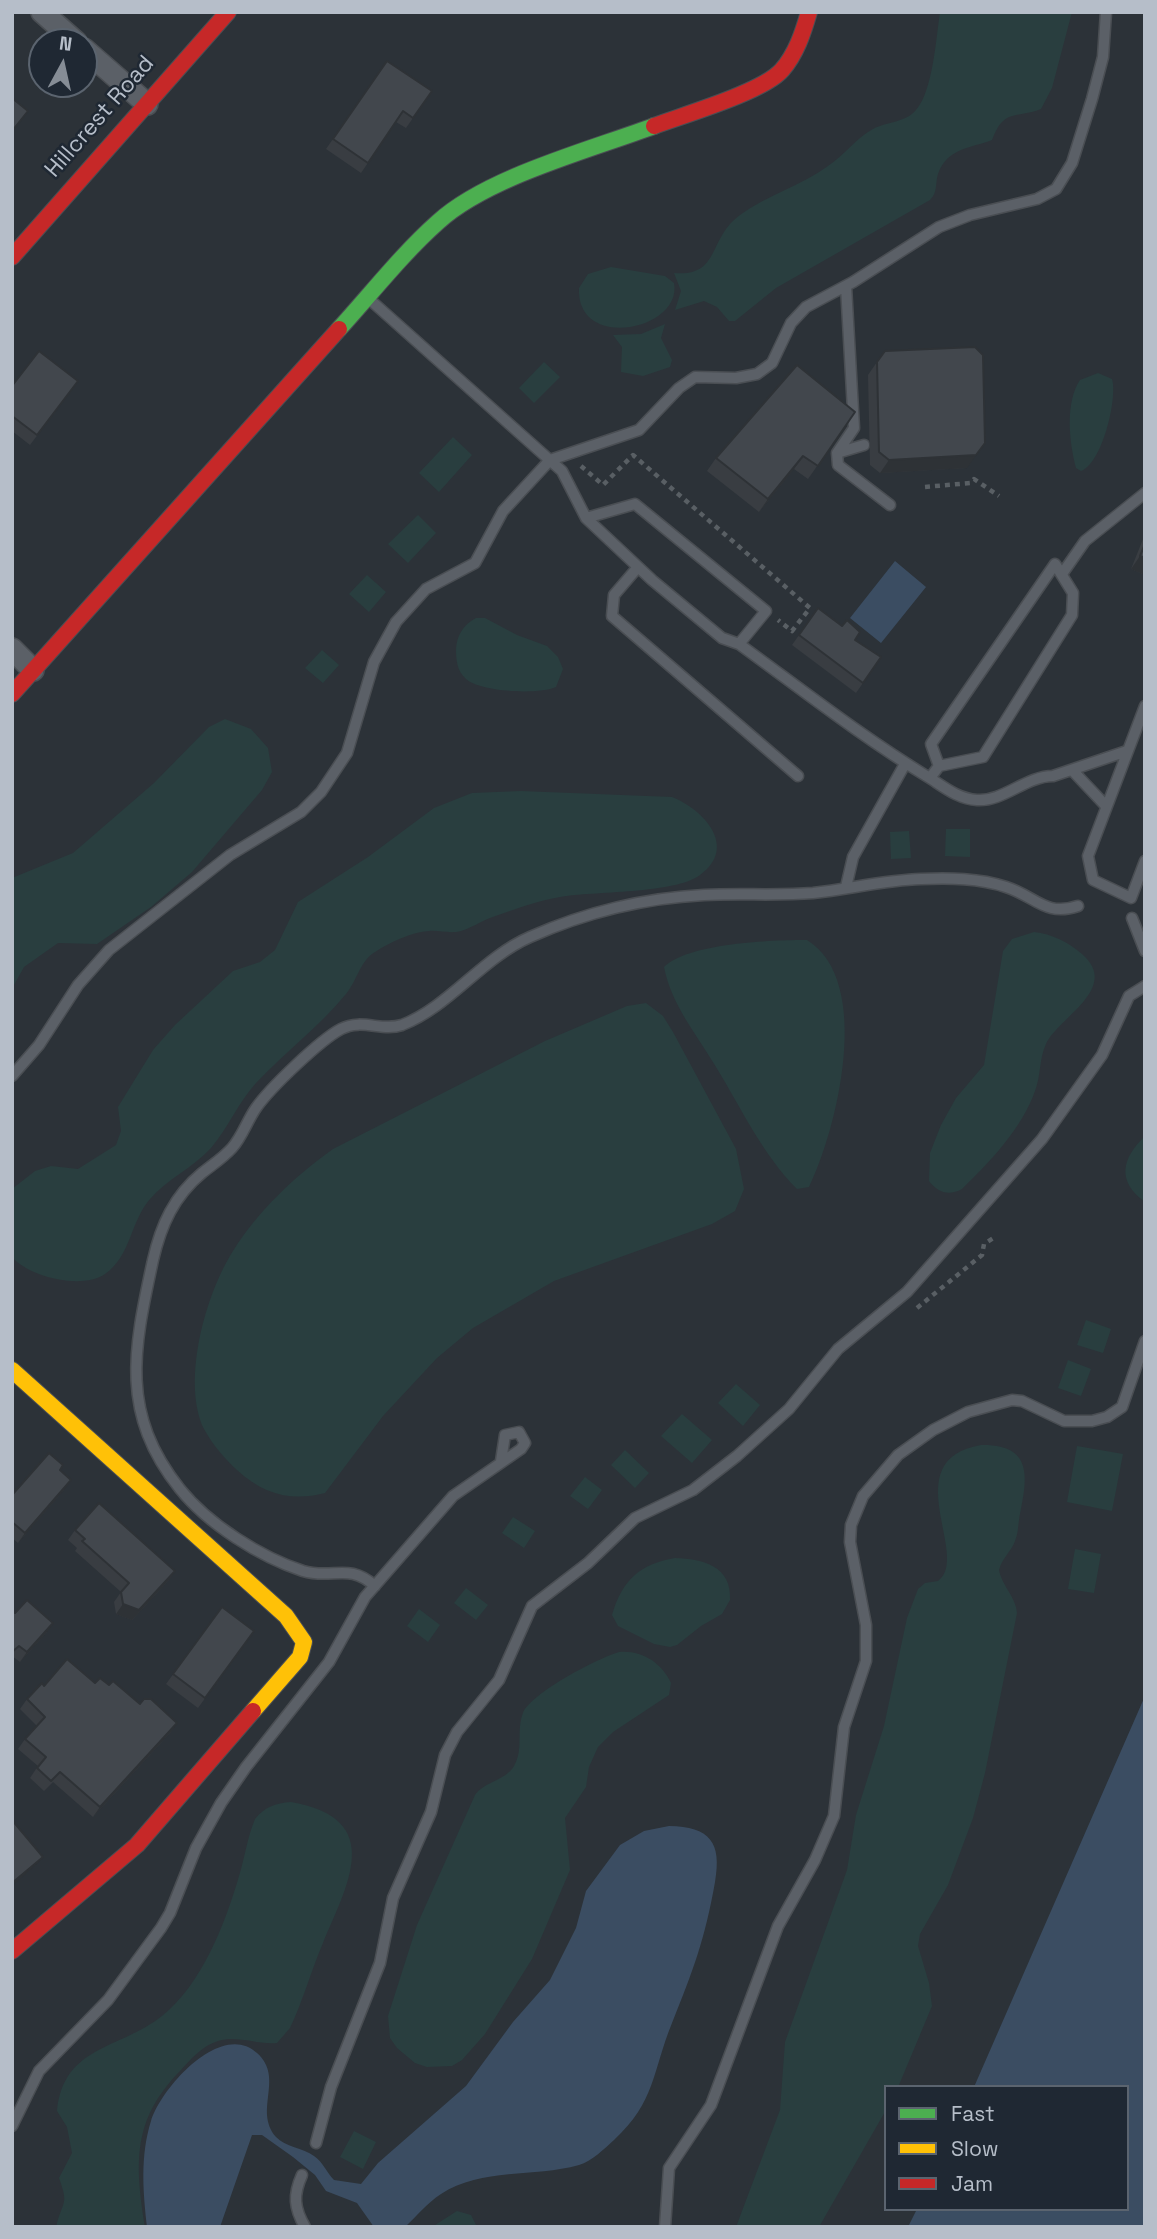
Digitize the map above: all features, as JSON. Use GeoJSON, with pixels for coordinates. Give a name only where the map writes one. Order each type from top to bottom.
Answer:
{"type":"FeatureCollection","features":[{"type":"Feature","properties":{"kind":"street"},"geometry":{"type":"LineString","coordinates":[[42,12],[60,28]]}},
{"type":"Feature","properties":{"kind":"street","name":"Hillcrest Road"},"geometry":{"type":"LineString","coordinates":[[12,257],[228,12]]}},
{"type":"Feature","properties":{"kind":"street"},"geometry":{"type":"LineString","coordinates":[[12,694],[367,296],[439,221],[484,193],[530,172],[743,93],[781,72],[802,38],[809,12]]}},
{"type":"Feature","properties":{"kind":"street"},"geometry":{"type":"LineString","coordinates":[[98,61],[146,104]]}},
{"type":"Feature","properties":{"kind":"street"},"geometry":{"type":"LineString","coordinates":[[12,649],[33,670]]}},
{"type":"Feature","properties":{"kind":"street"},"geometry":{"type":"LineString","coordinates":[[12,1370],[286,1616],[304,1642],[300,1657],[136,1845],[12,1951]]}},
{"type":"Feature","properties":{"kind":"lane"},"geometry":{"type":"LineString","coordinates":[[12,1076],[39,1045],[78,985],[109,950],[230,855],[301,812],[321,792],[347,753],[374,662],[396,622],[426,589],[475,563],[503,511],[550,460],[569,451],[639,430],[679,388],[695,377],[708,375],[736,378],[757,374],[778,354],[797,315],[806,306],[846,286],[939,227],[970,215],[1037,199],[1056,189],[1072,163],[1092,99],[1103,57],[1106,12]]}},
{"type":"Feature","properties":{"kind":"lane"},"geometry":{"type":"LineString","coordinates":[[846,286],[854,428],[837,453],[838,465],[890,505]]}},
{"type":"Feature","properties":{"kind":"lane"},"geometry":{"type":"LineString","coordinates":[[367,296],[562,471],[586,518],[638,567],[722,638],[739,643],[905,764],[947,790],[979,800],[1043,776],[1072,770],[1127,751]]}},
{"type":"Feature","properties":{"kind":"lane"},"geometry":{"type":"LineString","coordinates":[[837,453],[864,445]]}},
{"type":"Feature","properties":{"kind":"lane"},"geometry":{"type":"LineString","coordinates":[[1062,574],[1085,541],[1145,493]]}},
{"type":"Feature","properties":{"kind":"lane"},"geometry":{"type":"LineString","coordinates":[[586,518],[635,504],[766,611],[739,643]]}},
{"type":"Feature","properties":{"kind":"lane"},"geometry":{"type":"LineString","coordinates":[[930,778],[939,766],[983,757],[1072,615],[1073,593],[1055,564],[931,744],[939,766]]}},
{"type":"Feature","properties":{"kind":"lane"},"geometry":{"type":"LineString","coordinates":[[638,567],[614,595],[612,616],[798,776]]}},
{"type":"Feature","properties":{"kind":"lane"},"geometry":{"type":"LineString","coordinates":[[1145,706],[1088,856],[1093,880],[1131,898],[1145,861]]}},
{"type":"Feature","properties":{"kind":"lane"},"geometry":{"type":"LineString","coordinates":[[846,887],[853,857],[905,764]]}},
{"type":"Feature","properties":{"kind":"lane"},"geometry":{"type":"LineString","coordinates":[[1072,770],[1107,806]]}},
{"type":"Feature","properties":{"kind":"lane"},"geometry":{"type":"LineString","coordinates":[[375,1586],[362,1574],[350,1571],[324,1574],[306,1572],[240,1538],[184,1494],[156,1451],[137,1401],[135,1372],[157,1243],[173,1205],[195,1180],[235,1145],[262,1100],[338,1030],[358,1024],[390,1028],[404,1024],[433,1006],[476,970],[520,941],[552,928],[647,902],[699,895],[810,893],[914,879],[968,879],[1005,886],[1050,909],[1064,911],[1078,906]]}},
{"type":"Feature","properties":{"kind":"lane"},"geometry":{"type":"LineString","coordinates":[[1132,918],[1145,951]]}},
{"type":"Feature","properties":{"kind":"lane"},"geometry":{"type":"LineString","coordinates":[[316,2143],[331,2087],[380,1963],[393,1898],[431,1812],[445,1755],[457,1732],[499,1680],[532,1606],[589,1563],[635,1518],[694,1490],[744,1450],[789,1409],[838,1349],[907,1292],[1042,1139],[1102,1055],[1129,996],[1145,986]]}},
{"type":"Feature","properties":{"kind":"lane"},"geometry":{"type":"LineString","coordinates":[[665,2227],[669,2168],[710,2105],[778,1926],[816,1860],[834,1816],[844,1727],[860,1688],[866,1661],[866,1625],[850,1542],[851,1525],[863,1496],[898,1455],[933,1430],[968,1412],[1012,1400],[1022,1401],[1064,1421],[1077,1422],[1107,1417],[1122,1408],[1145,1341]]}},
{"type":"Feature","properties":{"kind":"lane"},"geometry":{"type":"LineString","coordinates":[[12,2126],[39,2071],[108,2000],[156,1935],[170,1913],[189,1863],[221,1803],[246,1766],[329,1662],[356,1611],[453,1496],[501,1461]]}},
{"type":"Feature","properties":{"kind":"lane"},"geometry":{"type":"LineString","coordinates":[[302,2175],[295,2200],[297,2213],[305,2227]]}},
{"type":"Feature","properties":{"kind":"path"},"geometry":{"type":"LineString","coordinates":[[569,451],[576,463],[603,485],[633,455],[810,608],[792,631],[766,611]]}},
{"type":"Feature","properties":{"kind":"path"},"geometry":{"type":"LineString","coordinates":[[925,487],[970,483],[974,479],[999,496]]}},
{"type":"Feature","properties":{"kind":"path"},"geometry":{"type":"LineString","coordinates":[[982,1255],[984,1244],[995,1237]]}},
{"type":"Feature","properties":{"kind":"green space"},"geometry":{"type":"Polygon","coordinates":[[[940,12],[1072,12],[1052,88],[1041,109],[1011,116],[1001,123],[992,140],[954,154],[942,165],[930,200],[776,288],[735,321],[729,321],[717,307],[704,301],[675,310],[681,291],[674,273],[689,273],[707,263],[722,235],[740,215],[818,173],[873,129],[902,120],[916,110],[930,77],[940,12]]]}},
{"type":"Feature","properties":{"kind":"green space"},"geometry":{"type":"Polygon","coordinates":[[[611,267],[665,276],[674,283],[672,299],[663,313],[647,322],[629,327],[610,327],[594,321],[583,308],[579,288],[588,274],[611,267]]]}},
{"type":"Feature","properties":{"kind":"green space"},"geometry":{"type":"Polygon","coordinates":[[[665,324],[661,338],[672,360],[670,367],[643,376],[621,372],[622,347],[613,335],[641,334],[665,324]]]}},
{"type":"Feature","properties":{"kind":"green space"},"geometry":{"type":"Polygon","coordinates":[[[544,362],[560,377],[534,403],[519,388],[544,362]]]}},
{"type":"Feature","properties":{"kind":"green space"},"geometry":{"type":"Polygon","coordinates":[[[1098,373],[1112,379],[1113,400],[1102,444],[1089,466],[1081,471],[1076,468],[1072,446],[1072,399],[1080,380],[1098,373]]]}},
{"type":"Feature","properties":{"kind":"green space"},"geometry":{"type":"Polygon","coordinates":[[[453,437],[472,455],[439,492],[419,473],[453,437]]]}},
{"type":"Feature","properties":{"kind":"green space"},"geometry":{"type":"Polygon","coordinates":[[[418,515],[436,533],[408,563],[388,544],[418,515]]]}},
{"type":"Feature","properties":{"kind":"green space"},"geometry":{"type":"Polygon","coordinates":[[[367,575],[386,592],[369,612],[349,594],[367,575]]]}},
{"type":"Feature","properties":{"kind":"green space"},"geometry":{"type":"Polygon","coordinates":[[[476,618],[485,618],[517,635],[547,646],[558,657],[563,669],[556,687],[536,691],[510,691],[484,687],[466,679],[458,665],[457,644],[464,627],[476,618]]]}},
{"type":"Feature","properties":{"kind":"green space"},"geometry":{"type":"Polygon","coordinates":[[[322,650],[339,665],[323,683],[305,668],[322,650]]]}},
{"type":"Feature","properties":{"kind":"green space"},"geometry":{"type":"Polygon","coordinates":[[[225,719],[251,729],[268,748],[272,772],[262,790],[192,872],[151,907],[97,944],[58,943],[24,967],[14,985],[12,1015],[12,878],[73,853],[154,783],[209,727],[225,719]]]}},
{"type":"Feature","properties":{"kind":"green space"},"geometry":{"type":"Polygon","coordinates":[[[521,791],[672,797],[695,810],[705,820],[716,841],[716,853],[711,864],[700,875],[672,886],[551,899],[498,915],[461,931],[416,933],[381,948],[366,961],[350,989],[336,1006],[256,1083],[211,1148],[150,1199],[114,1267],[95,1279],[70,1281],[30,1270],[12,1257],[12,1189],[35,1171],[51,1166],[78,1169],[116,1145],[121,1131],[118,1107],[153,1050],[175,1025],[233,971],[260,962],[275,950],[298,902],[368,857],[434,808],[472,793],[521,791]]]}},
{"type":"Feature","properties":{"kind":"green space"},"geometry":{"type":"Polygon","coordinates":[[[946,829],[970,829],[970,857],[945,856],[946,829]]]}},
{"type":"Feature","properties":{"kind":"green space"},"geometry":{"type":"Polygon","coordinates":[[[909,831],[911,858],[891,859],[890,832],[909,831]]]}},
{"type":"Feature","properties":{"kind":"green space"},"geometry":{"type":"Polygon","coordinates":[[[1034,932],[1060,939],[1082,954],[1092,967],[1095,979],[1084,1002],[1046,1044],[1035,1091],[1014,1131],[962,1189],[944,1192],[929,1181],[930,1153],[956,1098],[984,1065],[1003,951],[1012,939],[1034,932]]]}},
{"type":"Feature","properties":{"kind":"green space"},"geometry":{"type":"Polygon","coordinates":[[[807,940],[827,960],[840,988],[844,1021],[844,1058],[830,1130],[820,1162],[809,1187],[797,1189],[763,1146],[686,1019],[672,994],[664,967],[692,953],[731,944],[807,940]]]}},
{"type":"Feature","properties":{"kind":"green space"},"geometry":{"type":"Polygon","coordinates":[[[646,1003],[663,1016],[673,1032],[736,1149],[744,1189],[735,1211],[712,1224],[554,1281],[473,1328],[437,1358],[383,1416],[325,1493],[301,1497],[278,1494],[257,1485],[237,1470],[219,1451],[204,1429],[195,1387],[196,1363],[206,1313],[223,1269],[243,1236],[266,1208],[291,1183],[333,1149],[545,1041],[627,1006],[646,1003]]]}},
{"type":"Feature","properties":{"kind":"green space"},"geometry":{"type":"Polygon","coordinates":[[[1145,1136],[1145,1202],[1130,1186],[1126,1169],[1131,1153],[1145,1136]]]}},
{"type":"Feature","properties":{"kind":"green space"},"geometry":{"type":"Polygon","coordinates":[[[1086,1320],[1111,1329],[1103,1353],[1077,1345],[1086,1320]]]}},
{"type":"Feature","properties":{"kind":"green space"},"geometry":{"type":"Polygon","coordinates":[[[1068,1360],[1091,1369],[1081,1396],[1058,1388],[1068,1360]]]}},
{"type":"Feature","properties":{"kind":"green space"},"geometry":{"type":"Polygon","coordinates":[[[736,1384],[760,1405],[743,1426],[718,1403],[736,1384]]]}},
{"type":"Feature","properties":{"kind":"green space"},"geometry":{"type":"Polygon","coordinates":[[[682,1414],[712,1440],[692,1463],[661,1436],[682,1414]]]}},
{"type":"Feature","properties":{"kind":"green space"},"geometry":{"type":"Polygon","coordinates":[[[981,1445],[999,1446],[1012,1451],[1019,1459],[1024,1468],[1025,1480],[1017,1536],[999,1570],[1017,1613],[985,1773],[973,1818],[948,1885],[920,1934],[918,1946],[929,1983],[932,2006],[899,2085],[884,2085],[884,2113],[819,2227],[736,2227],[780,2110],[785,2042],[847,1870],[856,1815],[884,1726],[907,1618],[918,1589],[925,1583],[938,1581],[946,1569],[947,1552],[938,1488],[942,1469],[956,1454],[981,1445]]]}},
{"type":"Feature","properties":{"kind":"green space"},"geometry":{"type":"Polygon","coordinates":[[[1077,1446],[1123,1454],[1112,1511],[1067,1502],[1077,1446]]]}},
{"type":"Feature","properties":{"kind":"green space"},"geometry":{"type":"Polygon","coordinates":[[[625,1450],[649,1473],[635,1488],[611,1465],[625,1450]]]}},
{"type":"Feature","properties":{"kind":"green space"},"geometry":{"type":"Polygon","coordinates":[[[585,1477],[602,1490],[588,1509],[570,1496],[585,1477]]]}},
{"type":"Feature","properties":{"kind":"green space"},"geometry":{"type":"Polygon","coordinates":[[[513,1517],[535,1531],[524,1548],[502,1533],[513,1517]]]}},
{"type":"Feature","properties":{"kind":"green space"},"geometry":{"type":"Polygon","coordinates":[[[1075,1549],[1101,1554],[1094,1593],[1068,1589],[1075,1549]]]}},
{"type":"Feature","properties":{"kind":"green space"},"geometry":{"type":"Polygon","coordinates":[[[675,1558],[696,1560],[721,1572],[729,1588],[730,1600],[722,1614],[670,1647],[654,1644],[618,1626],[612,1615],[621,1592],[634,1576],[642,1569],[675,1558]]]}},
{"type":"Feature","properties":{"kind":"green space"},"geometry":{"type":"Polygon","coordinates":[[[466,1588],[488,1605],[476,1620],[454,1603],[466,1588]]]}},
{"type":"Feature","properties":{"kind":"green space"},"geometry":{"type":"Polygon","coordinates":[[[419,1609],[440,1625],[428,1642],[407,1626],[419,1609]]]}},
{"type":"Feature","properties":{"kind":"green space"},"geometry":{"type":"Polygon","coordinates":[[[619,1652],[636,1653],[657,1664],[671,1683],[669,1695],[613,1732],[598,1747],[589,1767],[586,1787],[565,1818],[570,1870],[532,1959],[485,2034],[462,2060],[452,2066],[427,2067],[415,2063],[397,2048],[390,2038],[388,2016],[417,1925],[475,1795],[506,1775],[514,1766],[519,1753],[523,1713],[538,1696],[566,1677],[619,1652]]]}},
{"type":"Feature","properties":{"kind":"green space"},"geometry":{"type":"Polygon","coordinates":[[[291,1802],[321,1811],[340,1823],[350,1839],[352,1857],[342,1899],[290,2028],[277,2043],[225,2039],[212,2043],[193,2058],[164,2089],[145,2125],[141,2143],[140,2183],[145,2227],[56,2227],[64,2202],[59,2178],[72,2153],[67,2127],[57,2111],[62,2089],[70,2073],[82,2061],[145,2027],[176,2003],[200,1970],[219,1933],[255,1819],[271,1806],[291,1802]]]}},
{"type":"Feature","properties":{"kind":"green space"},"geometry":{"type":"Polygon","coordinates":[[[354,2131],[376,2142],[363,2169],[340,2157],[354,2131]]]}},
{"type":"Feature","properties":{"kind":"green space"},"geometry":{"type":"Polygon","coordinates":[[[457,2211],[471,2215],[477,2227],[432,2227],[457,2211]]]}},
{"type":"Feature","properties":{"kind":"water"},"geometry":{"type":"Polygon","coordinates":[[[895,561],[926,587],[881,643],[850,618],[895,561]]]}},
{"type":"Feature","properties":{"kind":"water"},"geometry":{"type":"Polygon","coordinates":[[[1145,1696],[1145,2227],[908,2227],[916,2211],[1129,2211],[1129,2085],[975,2085],[1145,1696]]]}},
{"type":"Feature","properties":{"kind":"water"},"geometry":{"type":"Polygon","coordinates":[[[669,1826],[683,1827],[703,1834],[710,1839],[714,1847],[717,1868],[707,1921],[698,1954],[646,2099],[628,2126],[598,2154],[584,2163],[562,2169],[474,2180],[441,2194],[405,2227],[374,2227],[357,2203],[326,2191],[315,2175],[293,2157],[262,2135],[252,2135],[220,2227],[147,2227],[144,2161],[151,2121],[167,2092],[194,2062],[210,2051],[227,2045],[243,2045],[257,2053],[269,2073],[267,2116],[276,2137],[314,2156],[334,2180],[361,2184],[378,2163],[466,2086],[513,2022],[550,1980],[576,1928],[586,1891],[620,1845],[644,1831],[669,1826]]]}},
{"type":"Feature","properties":{"kind":"building"},"geometry":{"type":"Polygon","coordinates":[[[387,61],[432,91],[413,118],[403,111],[368,163],[333,139],[387,61]]]}},
{"type":"Feature","properties":{"kind":"building"},"geometry":{"type":"Polygon","coordinates":[[[12,98],[28,111],[12,131],[12,98]]]}},
{"type":"Feature","properties":{"kind":"building"},"geometry":{"type":"Polygon","coordinates":[[[975,347],[983,355],[985,443],[976,455],[889,460],[879,452],[877,362],[885,351],[975,347]]]}},
{"type":"Feature","properties":{"kind":"building"},"geometry":{"type":"Polygon","coordinates":[[[39,351],[78,381],[37,435],[12,416],[12,386],[39,351]]]}},
{"type":"Feature","properties":{"kind":"building"},"geometry":{"type":"Polygon","coordinates":[[[797,365],[855,412],[818,466],[803,456],[768,499],[716,458],[797,365]]]}},
{"type":"Feature","properties":{"kind":"building"},"geometry":{"type":"Polygon","coordinates":[[[1145,544],[1145,558],[1140,556],[1145,544]]]}},
{"type":"Feature","properties":{"kind":"building"},"geometry":{"type":"Polygon","coordinates":[[[818,608],[842,626],[847,620],[860,632],[855,640],[881,657],[863,683],[799,635],[818,608]]]}},
{"type":"Feature","properties":{"kind":"building"},"geometry":{"type":"Polygon","coordinates":[[[49,1453],[63,1465],[60,1470],[71,1480],[25,1533],[12,1522],[12,1495],[49,1453]]]}},
{"type":"Feature","properties":{"kind":"building"},"geometry":{"type":"Polygon","coordinates":[[[99,1503],[175,1571],[139,1610],[123,1604],[121,1592],[129,1583],[82,1541],[85,1539],[75,1530],[99,1503]]]}},
{"type":"Feature","properties":{"kind":"building"},"geometry":{"type":"Polygon","coordinates":[[[27,1600],[53,1623],[27,1652],[19,1646],[12,1652],[12,1611],[15,1613],[27,1600]]]}},
{"type":"Feature","properties":{"kind":"building"},"geometry":{"type":"Polygon","coordinates":[[[222,1607],[254,1631],[205,1698],[173,1674],[222,1607]]]}},
{"type":"Feature","properties":{"kind":"building"},"geometry":{"type":"Polygon","coordinates":[[[67,1659],[95,1683],[100,1678],[109,1685],[113,1681],[140,1704],[144,1699],[151,1699],[177,1723],[100,1807],[60,1772],[51,1781],[37,1768],[46,1757],[25,1739],[45,1717],[27,1699],[42,1683],[44,1686],[67,1659]]]}},
{"type":"Feature","properties":{"kind":"building"},"geometry":{"type":"Polygon","coordinates":[[[12,1820],[43,1857],[12,1883],[12,1820]]]}},
{"type":"Feature","properties":{"kind":"traffic: fast"},"geometry":{"type":"LineString","coordinates":[[339,329],[412,247],[459,206],[483,191],[540,166],[654,126]]}},
{"type":"Feature","properties":{"kind":"traffic: slow"},"geometry":{"type":"LineString","coordinates":[[12,1370],[286,1616],[304,1642],[300,1657],[253,1711]]}},
{"type":"Feature","properties":{"kind":"traffic: jam"},"geometry":{"type":"LineString","coordinates":[[12,257],[228,12]]}},
{"type":"Feature","properties":{"kind":"traffic: jam"},"geometry":{"type":"LineString","coordinates":[[654,126],[741,94],[772,78],[791,57],[809,12]]}},
{"type":"Feature","properties":{"kind":"traffic: jam"},"geometry":{"type":"LineString","coordinates":[[12,694],[339,329]]}},
{"type":"Feature","properties":{"kind":"traffic: jam"},"geometry":{"type":"LineString","coordinates":[[12,1951],[137,1845],[253,1711]]}}]}
